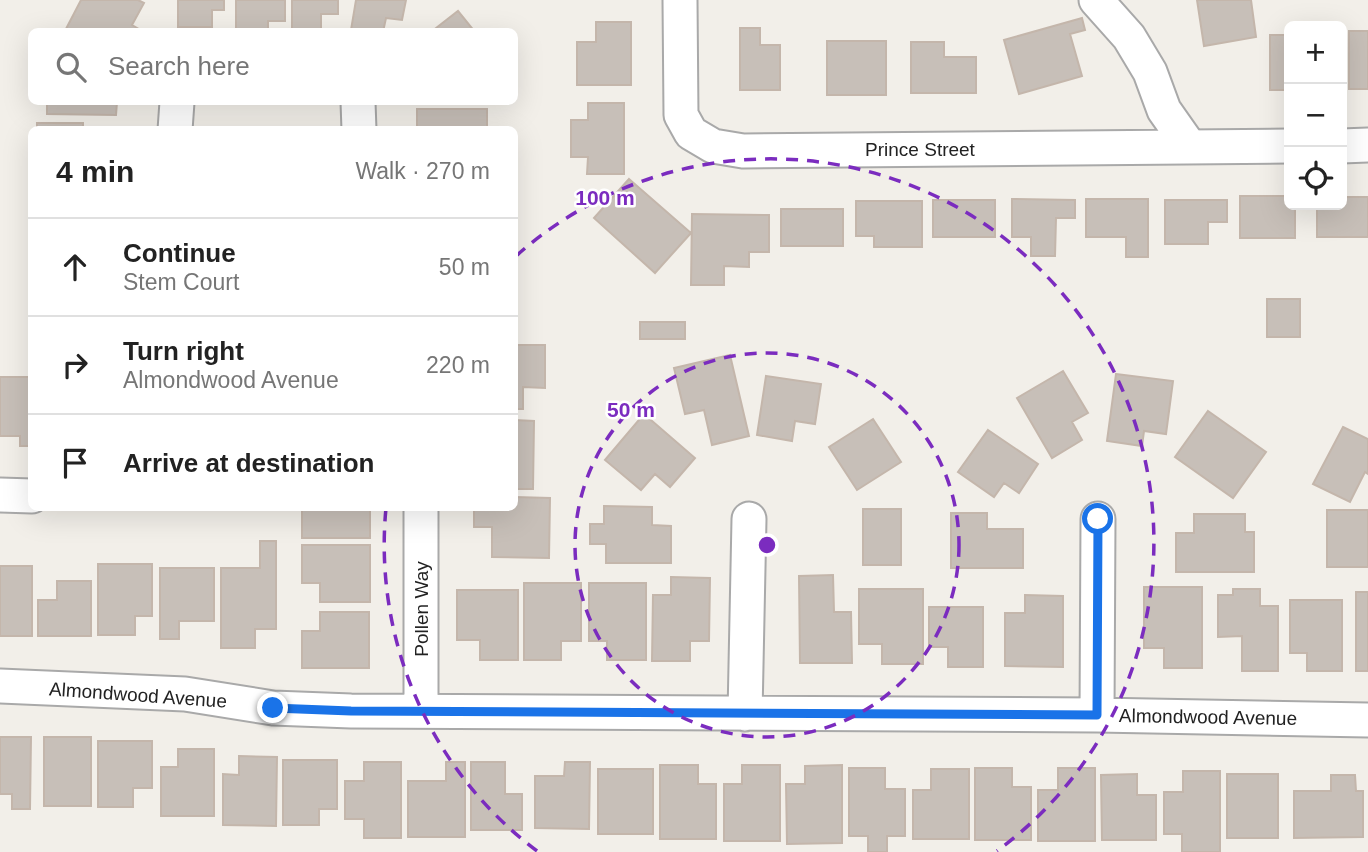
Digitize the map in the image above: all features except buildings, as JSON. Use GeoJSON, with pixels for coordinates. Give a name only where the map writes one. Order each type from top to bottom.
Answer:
{"type":"FeatureCollection","features":[{"type":"Feature","properties":{"kind":"street","name":"Prince Street"},"geometry":{"type":"LineString","coordinates":[[680,0],[681,115],[691,133],[713,146],[743,151],[1284,146]]}},
{"type":"Feature","properties":{"kind":"street"},"geometry":{"type":"LineString","coordinates":[[1096,0],[1129,37],[1150,72],[1164,110],[1190,147]]}},
{"type":"Feature","properties":{"kind":"street"},"geometry":{"type":"LineString","coordinates":[[175,126],[177,105]]}},
{"type":"Feature","properties":{"kind":"street"},"geometry":{"type":"LineString","coordinates":[[358,105],[359,126]]}},
{"type":"Feature","properties":{"kind":"street"},"geometry":{"type":"LineString","coordinates":[[1347,146],[1368,145]]}},
{"type":"Feature","properties":{"kind":"street"},"geometry":{"type":"LineString","coordinates":[[0,495],[28,496]]}},
{"type":"Feature","properties":{"kind":"street","name":"Pollen Way"},"geometry":{"type":"LineString","coordinates":[[421,511],[421,710]]}},
{"type":"Feature","properties":{"kind":"street"},"geometry":{"type":"LineString","coordinates":[[745,714],[748,519]]}},
{"type":"Feature","properties":{"kind":"street"},"geometry":{"type":"LineString","coordinates":[[1097,715],[1098,519]]}},
{"type":"Feature","properties":{"kind":"street","name":"Almondwood Avenue"},"geometry":{"type":"LineString","coordinates":[[0,686],[185,694],[273,708],[351,711],[1097,715],[1368,720]]}},
{"type":"Feature","properties":{"kind":"route"},"geometry":{"type":"LineString","coordinates":[[273,708],[351,711],[1097,715],[1098,519]]}}]}
